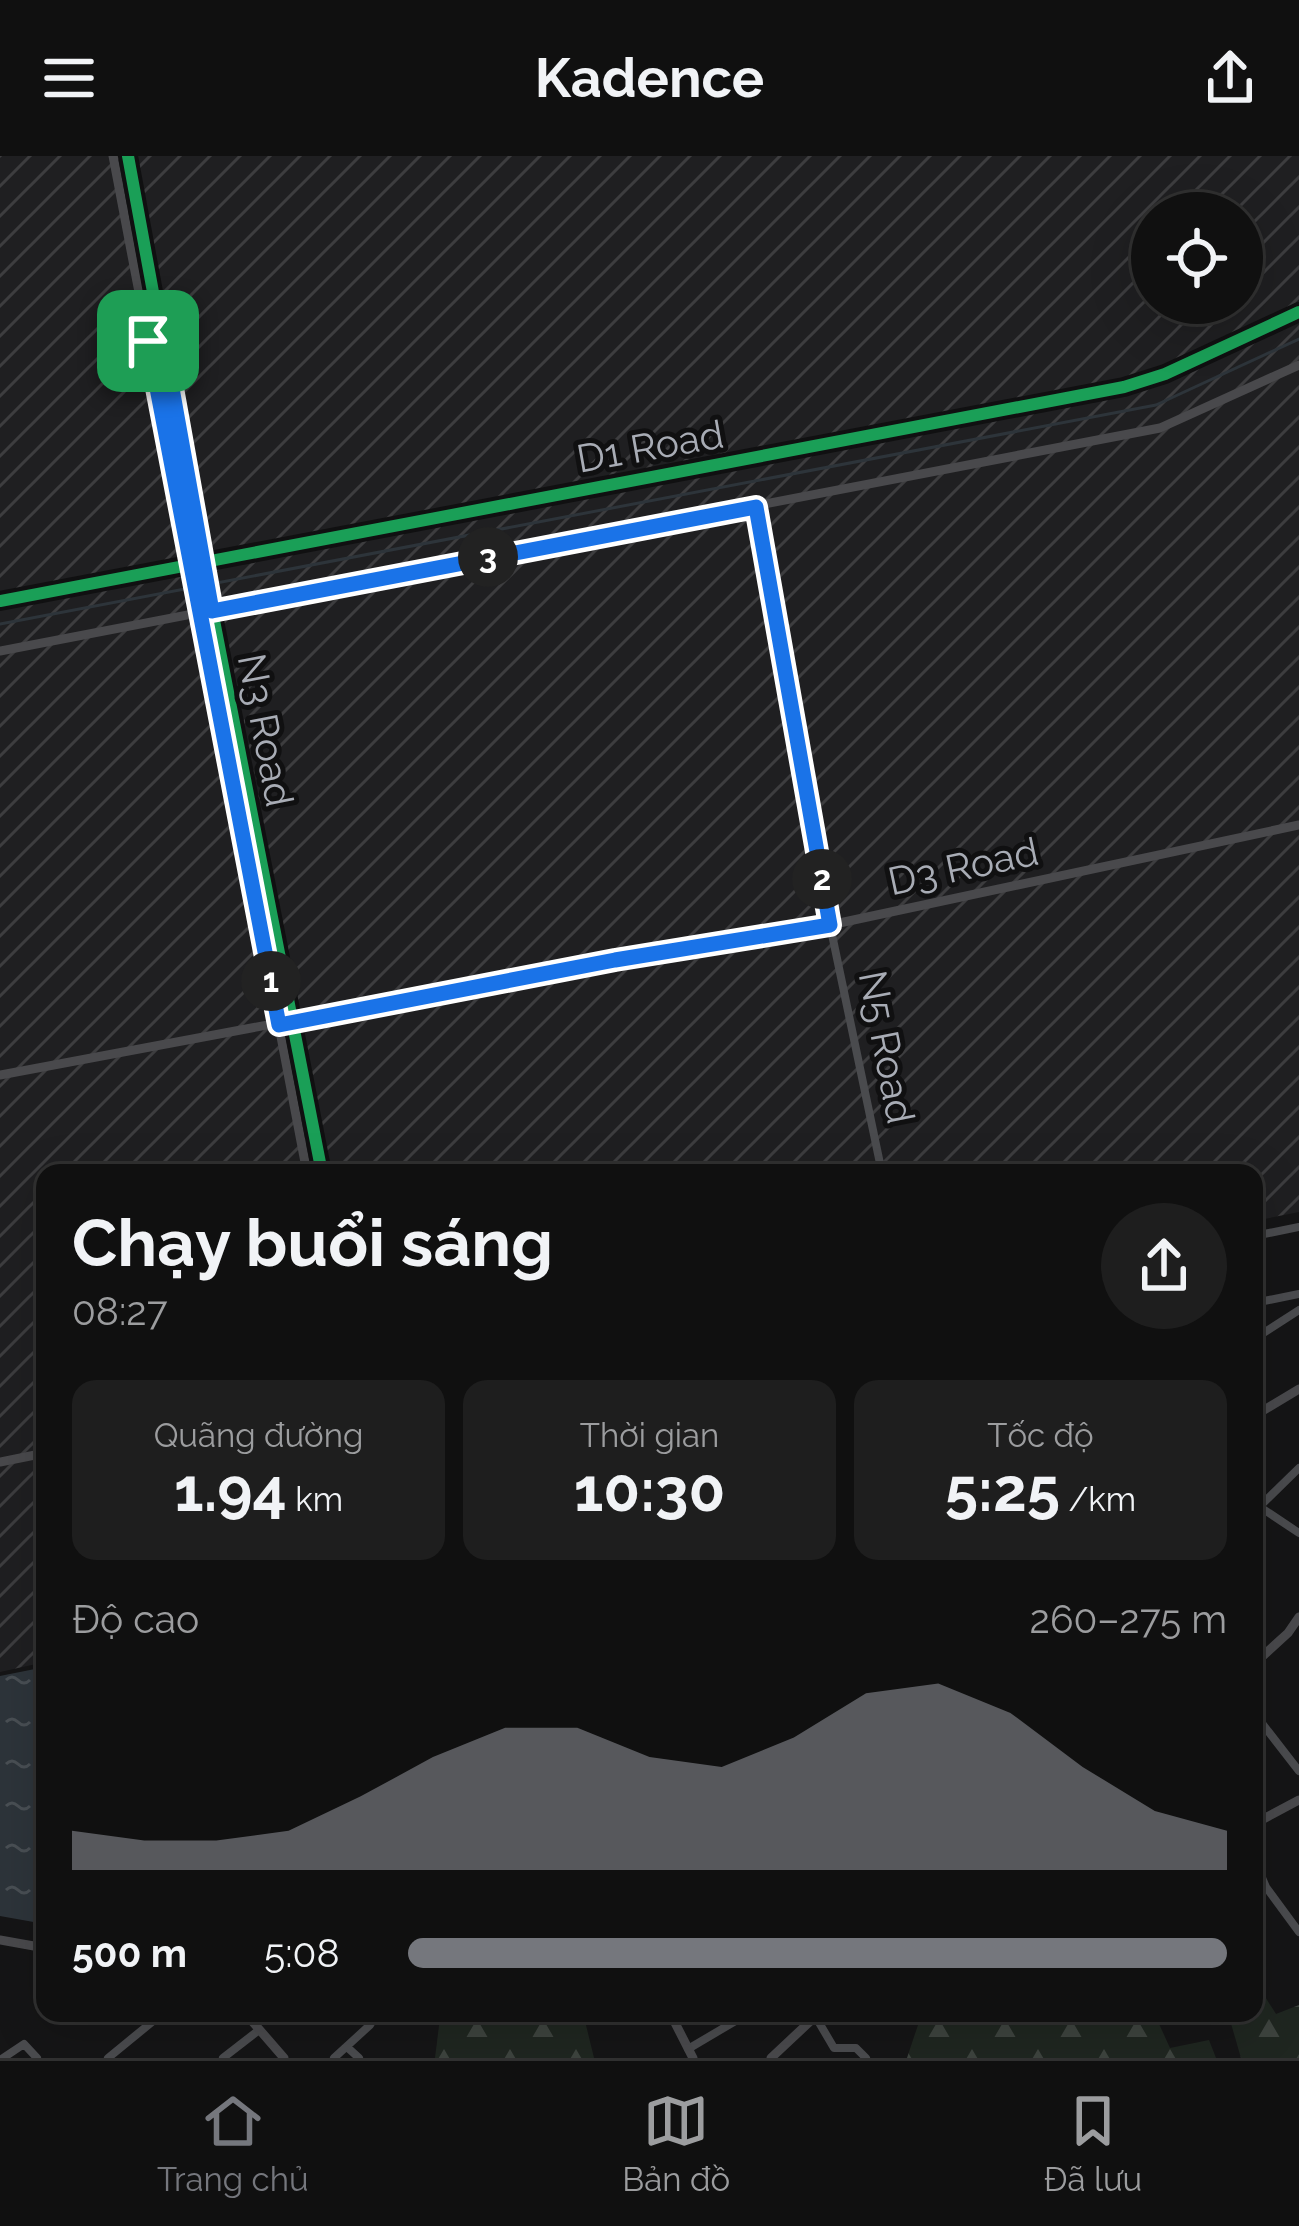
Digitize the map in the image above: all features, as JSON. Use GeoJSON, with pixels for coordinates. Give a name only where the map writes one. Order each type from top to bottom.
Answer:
{"type":"FeatureCollection","features":[{"type":"Feature","properties":{"kind":"street","name":"N3 Road"},"geometry":{"type":"LineString","coordinates":[[113,156],[148,341],[253,817],[320,1164]]}},
{"type":"Feature","properties":{"kind":"street","name":"N3 Road"},"geometry":{"type":"LineString","coordinates":[[128,156],[163,338],[198,568]]}},
{"type":"Feature","properties":{"kind":"street","name":"D1 Road"},"geometry":{"type":"LineString","coordinates":[[0,601],[198,568],[1124,387],[1166,374],[1299,312]]}},
{"type":"Feature","properties":{"kind":"street"},"geometry":{"type":"LineString","coordinates":[[148,341],[163,338]]}},
{"type":"Feature","properties":{"kind":"street"},"geometry":{"type":"LineString","coordinates":[[0,650],[1160,428],[1299,365]]}},
{"type":"Feature","properties":{"kind":"street","name":"N5 Road"},"geometry":{"type":"LineString","coordinates":[[756,507],[830,925],[879,1164]]}},
{"type":"Feature","properties":{"kind":"street","name":"N3 Road"},"geometry":{"type":"LineString","coordinates":[[206,607],[238,820],[305,1164]]}},
{"type":"Feature","properties":{"kind":"street"},"geometry":{"type":"LineString","coordinates":[[238,820],[253,817]]}},
{"type":"Feature","properties":{"kind":"street","name":"D3 Road"},"geometry":{"type":"LineString","coordinates":[[0,1076],[615,960],[830,925],[1299,825]]}},
{"type":"Feature","properties":{"kind":"street"},"geometry":{"type":"LineString","coordinates":[[1263,1234],[1299,1227]]}},
{"type":"Feature","properties":{"kind":"street"},"geometry":{"type":"LineString","coordinates":[[1263,1301],[1299,1294]]}},
{"type":"Feature","properties":{"kind":"street"},"geometry":{"type":"LineString","coordinates":[[1263,1333],[1299,1310]]}},
{"type":"Feature","properties":{"kind":"street"},"geometry":{"type":"LineString","coordinates":[[1263,1409],[1299,1389]]}},
{"type":"Feature","properties":{"kind":"street"},"geometry":{"type":"LineString","coordinates":[[0,1462],[36,1456]]}},
{"type":"Feature","properties":{"kind":"street"},"geometry":{"type":"LineString","coordinates":[[1263,1501],[1299,1468]]}},
{"type":"Feature","properties":{"kind":"street"},"geometry":{"type":"LineString","coordinates":[[1263,1513],[1299,1533]]}},
{"type":"Feature","properties":{"kind":"street"},"geometry":{"type":"LineString","coordinates":[[1263,1656],[1299,1617]]}},
{"type":"Feature","properties":{"kind":"street"},"geometry":{"type":"LineString","coordinates":[[1263,1725],[1299,1771]]}},
{"type":"Feature","properties":{"kind":"street"},"geometry":{"type":"LineString","coordinates":[[1263,1819],[1299,1800]]}},
{"type":"Feature","properties":{"kind":"street"},"geometry":{"type":"LineString","coordinates":[[1263,1880],[1299,1932]]}},
{"type":"Feature","properties":{"kind":"street"},"geometry":{"type":"LineString","coordinates":[[0,1940],[36,1946]]}},
{"type":"Feature","properties":{"kind":"street"},"geometry":{"type":"LineString","coordinates":[[108,2058],[152,2022]]}},
{"type":"Feature","properties":{"kind":"street"},"geometry":{"type":"LineString","coordinates":[[252,2022],[284,2058]]}},
{"type":"Feature","properties":{"kind":"street"},"geometry":{"type":"LineString","coordinates":[[334,2058],[372,2022]]}},
{"type":"Feature","properties":{"kind":"street"},"geometry":{"type":"LineString","coordinates":[[674,2022],[690,2054],[735,2022]]}},
{"type":"Feature","properties":{"kind":"street"},"geometry":{"type":"LineString","coordinates":[[771,2058],[808,2022]]}},
{"type":"Feature","properties":{"kind":"street"},"geometry":{"type":"LineString","coordinates":[[820,2022],[834,2048],[856,2048],[866,2058]]}},
{"type":"Feature","properties":{"kind":"street"},"geometry":{"type":"LineString","coordinates":[[223,2058],[259,2030]]}},
{"type":"Feature","properties":{"kind":"street"},"geometry":{"type":"LineString","coordinates":[[3,2058],[24,2044],[38,2058]]}},
{"type":"Feature","properties":{"kind":"street"},"geometry":{"type":"LineString","coordinates":[[347,2047],[359,2058]]}},
{"type":"Feature","properties":{"kind":"shaded area"},"geometry":{"type":"Polygon","coordinates":[[[0,156],[1299,156],[1299,1212],[1263,1219],[1263,1164],[36,1164],[36,1664],[0,1672],[0,156]]]}},
{"type":"Feature","properties":{"kind":"green space"},"geometry":{"type":"Polygon","coordinates":[[[1263,1994],[1276,2014],[1299,2005],[1299,2058],[1241,2058],[1231,2022],[1263,2022],[1263,1994]]]}},
{"type":"Feature","properties":{"kind":"green space"},"geometry":{"type":"Polygon","coordinates":[[[440,2022],[585,2022],[594,2058],[435,2058],[440,2022]]]}},
{"type":"Feature","properties":{"kind":"green space"},"geometry":{"type":"Polygon","coordinates":[[[919,2022],[1158,2022],[1170,2048],[1209,2040],[1216,2058],[907,2058],[919,2022]]]}},
{"type":"Feature","properties":{"kind":"water"},"geometry":{"type":"Polygon","coordinates":[[[36,1669],[36,1922],[0,1916],[0,1676],[36,1669]]]}},
{"type":"Feature","properties":{"kind":"waterway"},"geometry":{"type":"LineString","coordinates":[[0,624],[1156,405],[1299,339]]}},
{"type":"Feature","properties":{"kind":"cycle path"},"geometry":{"type":"LineString","coordinates":[[128,156],[320,1164]]}},
{"type":"Feature","properties":{"kind":"cycle path"},"geometry":{"type":"LineString","coordinates":[[0,601],[1124,387],[1165,374],[1299,312]]}},
{"type":"Feature","properties":{"kind":"route"},"geometry":{"type":"LineString","coordinates":[[163,338],[212,611],[756,507],[830,925],[615,960],[279,1025],[148,341],[163,338]]}}]}
